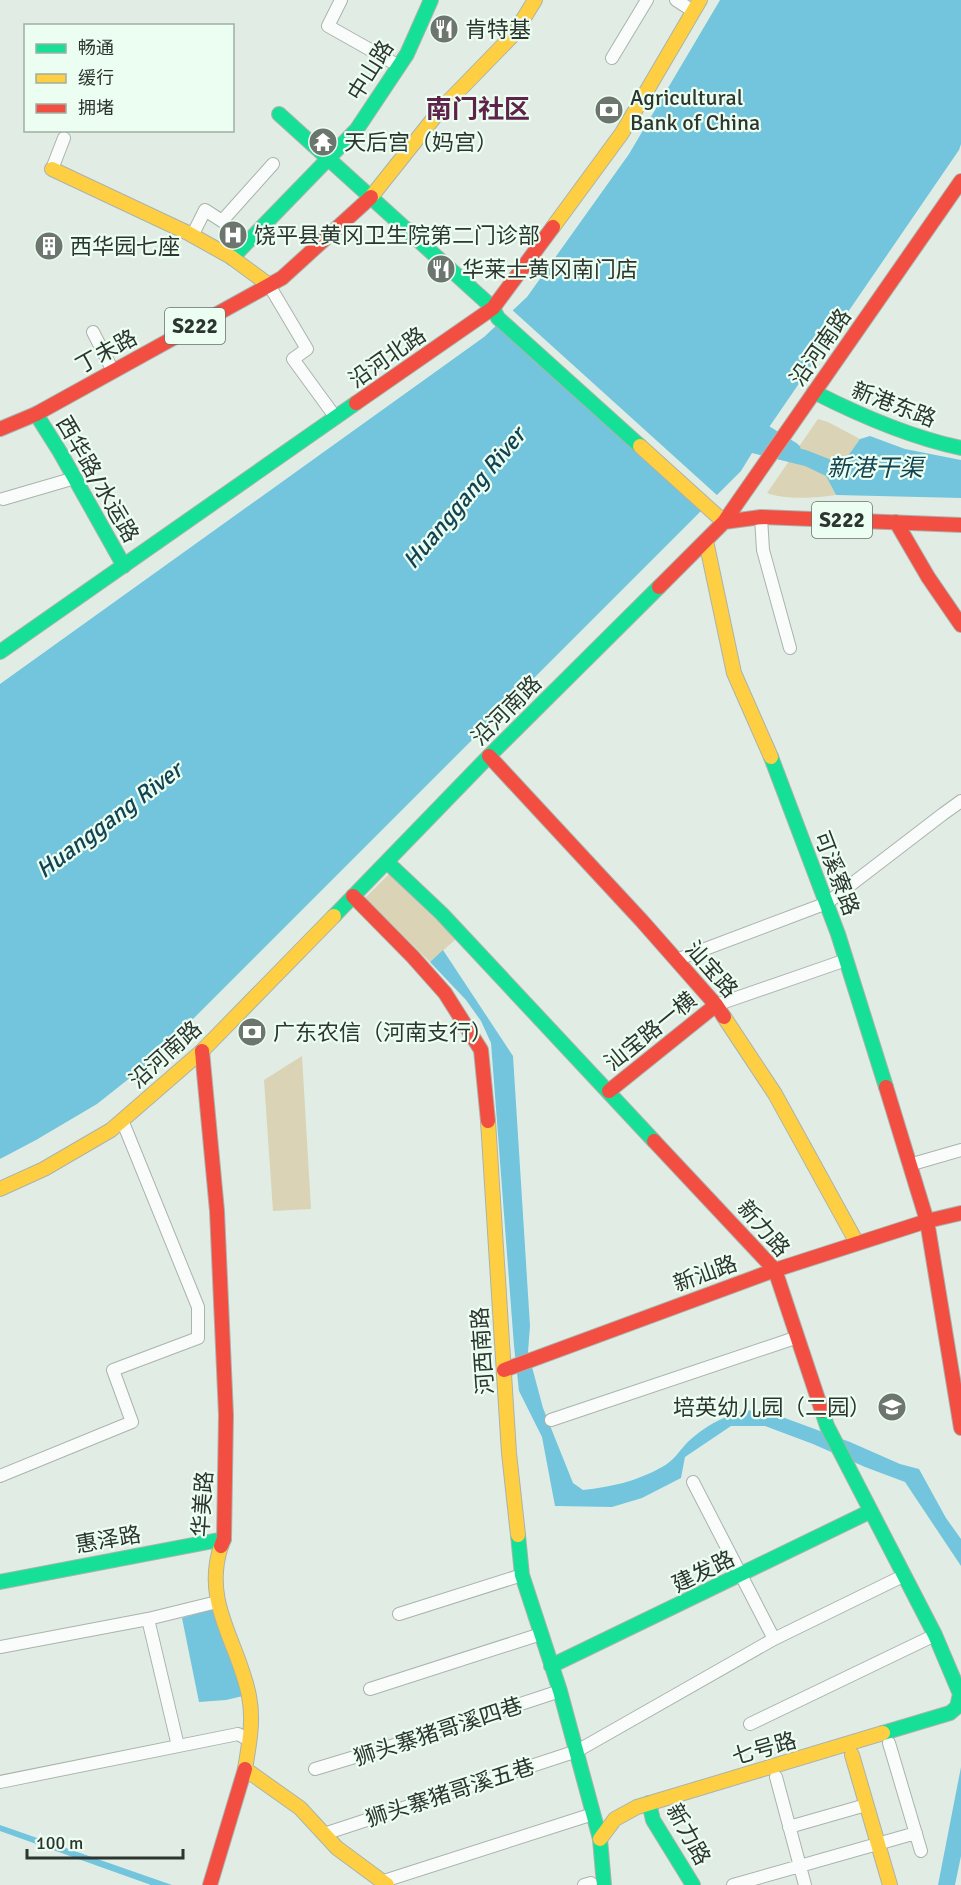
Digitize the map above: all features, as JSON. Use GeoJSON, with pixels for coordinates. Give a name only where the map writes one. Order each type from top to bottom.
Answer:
{"type":"FeatureCollection","features":[{"type":"Feature","properties":{"kind":"main road"},"geometry":{"type":"LineString","coordinates":[[413,0],[429,4]]}},
{"type":"Feature","properties":{"kind":"main road","name":"丁未路"},"geometry":{"type":"LineString","coordinates":[[0,429],[36,414],[282,278],[371,197],[441,109],[514,34],[535,0]]}},
{"type":"Feature","properties":{"kind":"main road","name":"中山路"},"geometry":{"type":"LineString","coordinates":[[232,258],[357,129],[407,54],[429,4]]}},
{"type":"Feature","properties":{"kind":"main road","name":"沿河北路"},"geometry":{"type":"LineString","coordinates":[[0,652],[493,308],[622,133],[697,5]]}},
{"type":"Feature","properties":{"kind":"main road"},"geometry":{"type":"LineString","coordinates":[[279,114],[493,308],[503,311],[716,501],[724,522]]}},
{"type":"Feature","properties":{"kind":"main road"},"geometry":{"type":"LineString","coordinates":[[52,169],[131,204],[192,236],[232,258],[269,285]]}},
{"type":"Feature","properties":{"kind":"main road","name":"沿河南路"},"geometry":{"type":"LineString","coordinates":[[0,1189],[44,1169],[111,1131],[202,1051],[489,756],[706,541],[724,522],[961,181]]}},
{"type":"Feature","properties":{"kind":"main road","name":"新港东路"},"geometry":{"type":"LineString","coordinates":[[814,392],[882,425],[928,441],[961,448]]}},
{"type":"Feature","properties":{"kind":"main road","name":"西华路/水运路"},"geometry":{"type":"LineString","coordinates":[[36,414],[124,566]]}},
{"type":"Feature","properties":{"kind":"main road","name":"S222"},"geometry":{"type":"LineString","coordinates":[[724,522],[761,517],[961,525]]}},
{"type":"Feature","properties":{"kind":"main road"},"geometry":{"type":"LineString","coordinates":[[896,522],[928,577],[961,626]]}},
{"type":"Feature","properties":{"kind":"main road","name":"可溪寮路"},"geometry":{"type":"LineString","coordinates":[[706,541],[734,673],[772,761],[827,903],[927,1221],[961,1428]]}},
{"type":"Feature","properties":{"kind":"main road","name":"汕宝路"},"geometry":{"type":"LineString","coordinates":[[489,756],[716,1005],[775,1094],[857,1243]]}},
{"type":"Feature","properties":{"kind":"main road","name":"新力路"},"geometry":{"type":"LineString","coordinates":[[390,858],[612,1088],[779,1268],[798,1337],[833,1428],[871,1511],[935,1635],[958,1674],[960,1694],[957,1718]]}},
{"type":"Feature","properties":{"kind":"main road","name":"河西南路"},"geometry":{"type":"LineString","coordinates":[[353,896],[445,993],[481,1050],[488,1119],[511,1474],[522,1575],[560,1692],[592,1814],[605,1840]]}},
{"type":"Feature","properties":{"kind":"main road","name":"汕宝路一横"},"geometry":{"type":"LineString","coordinates":[[612,1088],[716,1005]]}},
{"type":"Feature","properties":{"kind":"main road","name":"华美路"},"geometry":{"type":"LineString","coordinates":[[202,1051],[217,1211],[226,1404],[224,1539],[217,1554],[214,1590],[248,1691],[252,1714],[245,1769],[210,1885]]}},
{"type":"Feature","properties":{"kind":"main road","name":"新汕路"},"geometry":{"type":"LineString","coordinates":[[504,1370],[779,1268],[927,1221],[961,1213]]}},
{"type":"Feature","properties":{"kind":"main road"},"geometry":{"type":"LineString","coordinates":[[779,1268],[833,1428]]}},
{"type":"Feature","properties":{"kind":"main road"},"geometry":{"type":"LineString","coordinates":[[853,1469],[921,1591],[958,1674]]}},
{"type":"Feature","properties":{"kind":"main road","name":"建发路"},"geometry":{"type":"LineString","coordinates":[[551,1666],[871,1511]]}},
{"type":"Feature","properties":{"kind":"main road","name":"惠泽路"},"geometry":{"type":"LineString","coordinates":[[0,1582],[224,1539]]}},
{"type":"Feature","properties":{"kind":"main road","name":"七号路"},"geometry":{"type":"LineString","coordinates":[[605,1840],[611,1821],[623,1813],[776,1777],[852,1755],[957,1718]]}},
{"type":"Feature","properties":{"kind":"main road","name":"七号路"},"geometry":{"type":"LineString","coordinates":[[650,1808],[794,1761],[957,1718]]}},
{"type":"Feature","properties":{"kind":"main road"},"geometry":{"type":"LineString","coordinates":[[852,1755],[890,1885]]}},
{"type":"Feature","properties":{"kind":"main road"},"geometry":{"type":"LineString","coordinates":[[245,1769],[300,1808],[337,1848],[386,1883]]}},
{"type":"Feature","properties":{"kind":"main road","name":"新力路"},"geometry":{"type":"LineString","coordinates":[[650,1808],[653,1821],[693,1885]]}},
{"type":"Feature","properties":{"kind":"main road"},"geometry":{"type":"LineString","coordinates":[[593,1884],[605,1840]]}},
{"type":"Feature","properties":{"kind":"main road"},"geometry":{"type":"LineString","coordinates":[[605,1840],[611,1860],[613,1885]]}},
{"type":"Feature","properties":{"kind":"street"},"geometry":{"type":"LineString","coordinates":[[341,0],[328,26],[399,66]]}},
{"type":"Feature","properties":{"kind":"street"},"geometry":{"type":"LineString","coordinates":[[612,58],[647,0]]}},
{"type":"Feature","properties":{"kind":"street"},"geometry":{"type":"LineString","coordinates":[[676,0],[697,5]]}},
{"type":"Feature","properties":{"kind":"street"},"geometry":{"type":"LineString","coordinates":[[52,169],[64,138]]}},
{"type":"Feature","properties":{"kind":"street"},"geometry":{"type":"LineString","coordinates":[[192,236],[206,210],[222,221],[273,164]]}},
{"type":"Feature","properties":{"kind":"street"},"geometry":{"type":"LineString","coordinates":[[269,285],[307,349],[293,359],[336,418]]}},
{"type":"Feature","properties":{"kind":"street"},"geometry":{"type":"LineString","coordinates":[[93,332],[113,371]]}},
{"type":"Feature","properties":{"kind":"street"},"geometry":{"type":"LineString","coordinates":[[3,499],[75,478]]}},
{"type":"Feature","properties":{"kind":"street"},"geometry":{"type":"LineString","coordinates":[[761,517],[763,550],[790,648]]}},
{"type":"Feature","properties":{"kind":"street"},"geometry":{"type":"LineString","coordinates":[[676,960],[827,903],[961,801]]}},
{"type":"Feature","properties":{"kind":"street"},"geometry":{"type":"LineString","coordinates":[[716,1005],[846,960]]}},
{"type":"Feature","properties":{"kind":"street"},"geometry":{"type":"LineString","coordinates":[[0,1476],[132,1422],[113,1370],[198,1338],[198,1307],[122,1120]]}},
{"type":"Feature","properties":{"kind":"street"},"geometry":{"type":"LineString","coordinates":[[909,1166],[961,1150]]}},
{"type":"Feature","properties":{"kind":"street"},"geometry":{"type":"LineString","coordinates":[[551,1420],[798,1337]]}},
{"type":"Feature","properties":{"kind":"street"},"geometry":{"type":"LineString","coordinates":[[693,1482],[774,1639]]}},
{"type":"Feature","properties":{"kind":"street"},"geometry":{"type":"LineString","coordinates":[[399,1614],[522,1575]]}},
{"type":"Feature","properties":{"kind":"street","name":"狮头寨猪哥溪五巷"},"geometry":{"type":"LineString","coordinates":[[324,1834],[577,1751],[774,1639],[905,1575]]}},
{"type":"Feature","properties":{"kind":"street"},"geometry":{"type":"LineString","coordinates":[[0,1647],[148,1619],[217,1602]]}},
{"type":"Feature","properties":{"kind":"street"},"geometry":{"type":"LineString","coordinates":[[148,1619],[178,1746]]}},
{"type":"Feature","properties":{"kind":"street"},"geometry":{"type":"LineString","coordinates":[[370,1689],[541,1634]]}},
{"type":"Feature","properties":{"kind":"street"},"geometry":{"type":"LineString","coordinates":[[750,1724],[935,1635]]}},
{"type":"Feature","properties":{"kind":"street","name":"狮头寨猪哥溪四巷"},"geometry":{"type":"LineString","coordinates":[[315,1769],[560,1692]]}},
{"type":"Feature","properties":{"kind":"street"},"geometry":{"type":"LineString","coordinates":[[0,1782],[238,1734],[249,1740]]}},
{"type":"Feature","properties":{"kind":"street"},"geometry":{"type":"LineString","coordinates":[[888,1743],[921,1851]]}},
{"type":"Feature","properties":{"kind":"street"},"geometry":{"type":"LineString","coordinates":[[776,1777],[805,1885]]}},
{"type":"Feature","properties":{"kind":"street"},"geometry":{"type":"LineString","coordinates":[[789,1827],[866,1805]]}},
{"type":"Feature","properties":{"kind":"street"},"geometry":{"type":"LineString","coordinates":[[386,1883],[592,1814]]}},
{"type":"Feature","properties":{"kind":"street"},"geometry":{"type":"LineString","coordinates":[[733,1885],[915,1833]]}},
{"type":"Feature","properties":{"kind":"shaded area"},"geometry":{"type":"Polygon","coordinates":[[[818,419],[860,439],[842,464],[832,461],[826,476],[836,495],[792,498],[767,493],[818,419]]]}},
{"type":"Feature","properties":{"kind":"shaded area"},"geometry":{"type":"Polygon","coordinates":[[[389,874],[456,939],[430,962],[365,898],[389,874]]]}},
{"type":"Feature","properties":{"kind":"shaded area"},"geometry":{"type":"Polygon","coordinates":[[[302,1056],[311,1209],[273,1211],[264,1080],[302,1056]]]}},
{"type":"Feature","properties":{"kind":"water","name":"Huanggang River"},"geometry":{"type":"Polygon","coordinates":[[[720,0],[961,0],[961,144],[959,150],[761,439],[806,450],[842,464],[860,439],[870,436],[905,449],[961,460],[961,498],[836,495],[826,476],[805,466],[752,453],[741,471],[150,1062],[97,1104],[0,1159],[0,684],[484,337],[527,297],[629,154],[720,0]]]}},
{"type":"Feature","properties":{"kind":"water"},"geometry":{"type":"Polygon","coordinates":[[[443,950],[513,1056],[530,1326],[528,1352],[543,1408],[573,1483],[583,1490],[634,1480],[669,1463],[692,1438],[710,1425],[731,1415],[763,1410],[850,1442],[900,1464],[919,1469],[946,1518],[961,1539],[961,1566],[905,1482],[765,1426],[731,1426],[685,1457],[681,1478],[642,1498],[612,1507],[555,1506],[542,1437],[519,1391],[491,1043],[481,1021],[466,1000],[430,962],[443,950]]]}},
{"type":"Feature","properties":{"kind":"water"},"geometry":{"type":"Polygon","coordinates":[[[213,1609],[243,1696],[199,1702],[182,1618],[213,1609]]]}},
{"type":"Feature","properties":{"kind":"water"},"geometry":{"type":"Polygon","coordinates":[[[961,1767],[961,1856],[955,1885],[938,1885],[961,1767]]]}},
{"type":"Feature","properties":{"kind":"water"},"geometry":{"type":"Polygon","coordinates":[[[0,1825],[172,1885],[151,1885],[0,1831],[0,1825]]]}},
{"type":"Feature","properties":{"kind":"pier"},"geometry":{"type":"Polygon","coordinates":[[[510,308],[719,497],[704,512],[494,323],[510,308]]]}},
{"type":"Feature","properties":{"kind":"waterway","name":"新港干渠"},"geometry":{"type":"LineString","coordinates":[[744,421],[792,451]]}},
{"type":"Feature","properties":{"kind":"traffic: fast"},"geometry":{"type":"LineString","coordinates":[[232,258],[357,129],[407,54],[431,0]]}},
{"type":"Feature","properties":{"kind":"traffic: fast"},"geometry":{"type":"LineString","coordinates":[[279,114],[493,308],[498,318],[640,446]]}},
{"type":"Feature","properties":{"kind":"traffic: fast"},"geometry":{"type":"LineString","coordinates":[[814,392],[886,425],[961,448]]}},
{"type":"Feature","properties":{"kind":"traffic: fast"},"geometry":{"type":"LineString","coordinates":[[0,652],[356,403]]}},
{"type":"Feature","properties":{"kind":"traffic: fast"},"geometry":{"type":"LineString","coordinates":[[36,414],[124,566]]}},
{"type":"Feature","properties":{"kind":"traffic: fast"},"geometry":{"type":"LineString","coordinates":[[334,916],[489,756],[659,587]]}},
{"type":"Feature","properties":{"kind":"traffic: fast"},"geometry":{"type":"LineString","coordinates":[[771,757],[838,934],[886,1087]]}},
{"type":"Feature","properties":{"kind":"traffic: fast"},"geometry":{"type":"LineString","coordinates":[[387,862],[442,914],[654,1141]]}},
{"type":"Feature","properties":{"kind":"traffic: fast"},"geometry":{"type":"LineString","coordinates":[[822,1411],[827,1426],[935,1635],[960,1694],[957,1707],[950,1713],[883,1733]]}},
{"type":"Feature","properties":{"kind":"traffic: fast"},"geometry":{"type":"LineString","coordinates":[[551,1666],[871,1511]]}},
{"type":"Feature","properties":{"kind":"traffic: fast"},"geometry":{"type":"LineString","coordinates":[[518,1535],[522,1575],[560,1691],[600,1839],[604,1885]]}},
{"type":"Feature","properties":{"kind":"traffic: fast"},"geometry":{"type":"LineString","coordinates":[[0,1582],[224,1539]]}},
{"type":"Feature","properties":{"kind":"traffic: fast"},"geometry":{"type":"LineString","coordinates":[[649,1803],[653,1820],[693,1885]]}},
{"type":"Feature","properties":{"kind":"traffic: slow"},"geometry":{"type":"LineString","coordinates":[[371,197],[441,109],[514,34],[535,0]]}},
{"type":"Feature","properties":{"kind":"traffic: slow"},"geometry":{"type":"LineString","coordinates":[[553,227],[622,133],[700,0]]}},
{"type":"Feature","properties":{"kind":"traffic: slow"},"geometry":{"type":"LineString","coordinates":[[52,169],[188,233],[231,257],[269,285]]}},
{"type":"Feature","properties":{"kind":"traffic: slow"},"geometry":{"type":"LineString","coordinates":[[640,446],[724,522]]}},
{"type":"Feature","properties":{"kind":"traffic: slow"},"geometry":{"type":"LineString","coordinates":[[706,541],[734,673],[771,757]]}},
{"type":"Feature","properties":{"kind":"traffic: slow"},"geometry":{"type":"LineString","coordinates":[[0,1189],[44,1169],[111,1130],[202,1051],[334,916]]}},
{"type":"Feature","properties":{"kind":"traffic: slow"},"geometry":{"type":"LineString","coordinates":[[724,1017],[775,1094],[857,1243]]}},
{"type":"Feature","properties":{"kind":"traffic: slow"},"geometry":{"type":"LineString","coordinates":[[488,1121],[509,1453],[518,1535]]}},
{"type":"Feature","properties":{"kind":"traffic: slow"},"geometry":{"type":"LineString","coordinates":[[221,1546],[216,1567],[219,1605],[244,1677],[251,1714],[245,1769],[300,1808],[337,1848],[387,1885]]}},
{"type":"Feature","properties":{"kind":"traffic: slow"},"geometry":{"type":"LineString","coordinates":[[600,1839],[615,1819],[637,1807],[883,1733]]}},
{"type":"Feature","properties":{"kind":"traffic: slow"},"geometry":{"type":"LineString","coordinates":[[852,1755],[890,1885]]}},
{"type":"Feature","properties":{"kind":"traffic: jam"},"geometry":{"type":"LineString","coordinates":[[659,587],[724,522],[961,181]]}},
{"type":"Feature","properties":{"kind":"traffic: jam"},"geometry":{"type":"LineString","coordinates":[[0,429],[36,414],[282,278],[371,197]]}},
{"type":"Feature","properties":{"kind":"traffic: jam"},"geometry":{"type":"LineString","coordinates":[[356,403],[493,308],[553,227]]}},
{"type":"Feature","properties":{"kind":"traffic: jam"},"geometry":{"type":"LineString","coordinates":[[724,522],[761,517],[961,525]]}},
{"type":"Feature","properties":{"kind":"traffic: jam"},"geometry":{"type":"LineString","coordinates":[[896,522],[928,577],[961,625]]}},
{"type":"Feature","properties":{"kind":"traffic: jam"},"geometry":{"type":"LineString","coordinates":[[489,756],[642,921],[724,1017]]}},
{"type":"Feature","properties":{"kind":"traffic: jam"},"geometry":{"type":"LineString","coordinates":[[353,896],[445,993],[481,1050],[488,1121]]}},
{"type":"Feature","properties":{"kind":"traffic: jam"},"geometry":{"type":"LineString","coordinates":[[609,1091],[716,1005]]}},
{"type":"Feature","properties":{"kind":"traffic: jam"},"geometry":{"type":"LineString","coordinates":[[202,1051],[217,1211],[226,1415],[224,1539],[221,1546]]}},
{"type":"Feature","properties":{"kind":"traffic: jam"},"geometry":{"type":"LineString","coordinates":[[886,1087],[927,1221],[961,1428]]}},
{"type":"Feature","properties":{"kind":"traffic: jam"},"geometry":{"type":"LineString","coordinates":[[654,1141],[775,1270],[822,1411]]}},
{"type":"Feature","properties":{"kind":"traffic: jam"},"geometry":{"type":"LineString","coordinates":[[504,1370],[775,1270],[927,1221],[961,1213]]}},
{"type":"Feature","properties":{"kind":"traffic: jam"},"geometry":{"type":"LineString","coordinates":[[210,1885],[245,1769]]}},
{"type":"Feature","properties":{"kind":"place","name":"肯特基"},"geometry":{"type":"Point","coordinates":[444,29]}},
{"type":"Feature","properties":{"kind":"place","name":"Agricultural Bank of China"},"geometry":{"type":"Point","coordinates":[609,110]}},
{"type":"Feature","properties":{"kind":"place","name":"天后宫（妈宫）"},"geometry":{"type":"Point","coordinates":[323,142]}},
{"type":"Feature","properties":{"kind":"place","name":"饶平县黄冈卫生院第二门诊部"},"geometry":{"type":"Point","coordinates":[233,235]}},
{"type":"Feature","properties":{"kind":"place","name":"西华园七座"},"geometry":{"type":"Point","coordinates":[49,246]}},
{"type":"Feature","properties":{"kind":"place","name":"华莱士黄冈南门店"},"geometry":{"type":"Point","coordinates":[441,269]}},
{"type":"Feature","properties":{"kind":"place","name":"广东农信（河南支行）"},"geometry":{"type":"Point","coordinates":[252,1032]}},
{"type":"Feature","properties":{"kind":"place","name":"培英幼儿园（二园）"},"geometry":{"type":"Point","coordinates":[892,1407]}},
{"type":"Feature","properties":{"kind":"district","name":"南门社区"},"geometry":{"type":"Point","coordinates":[478,109]}}]}
